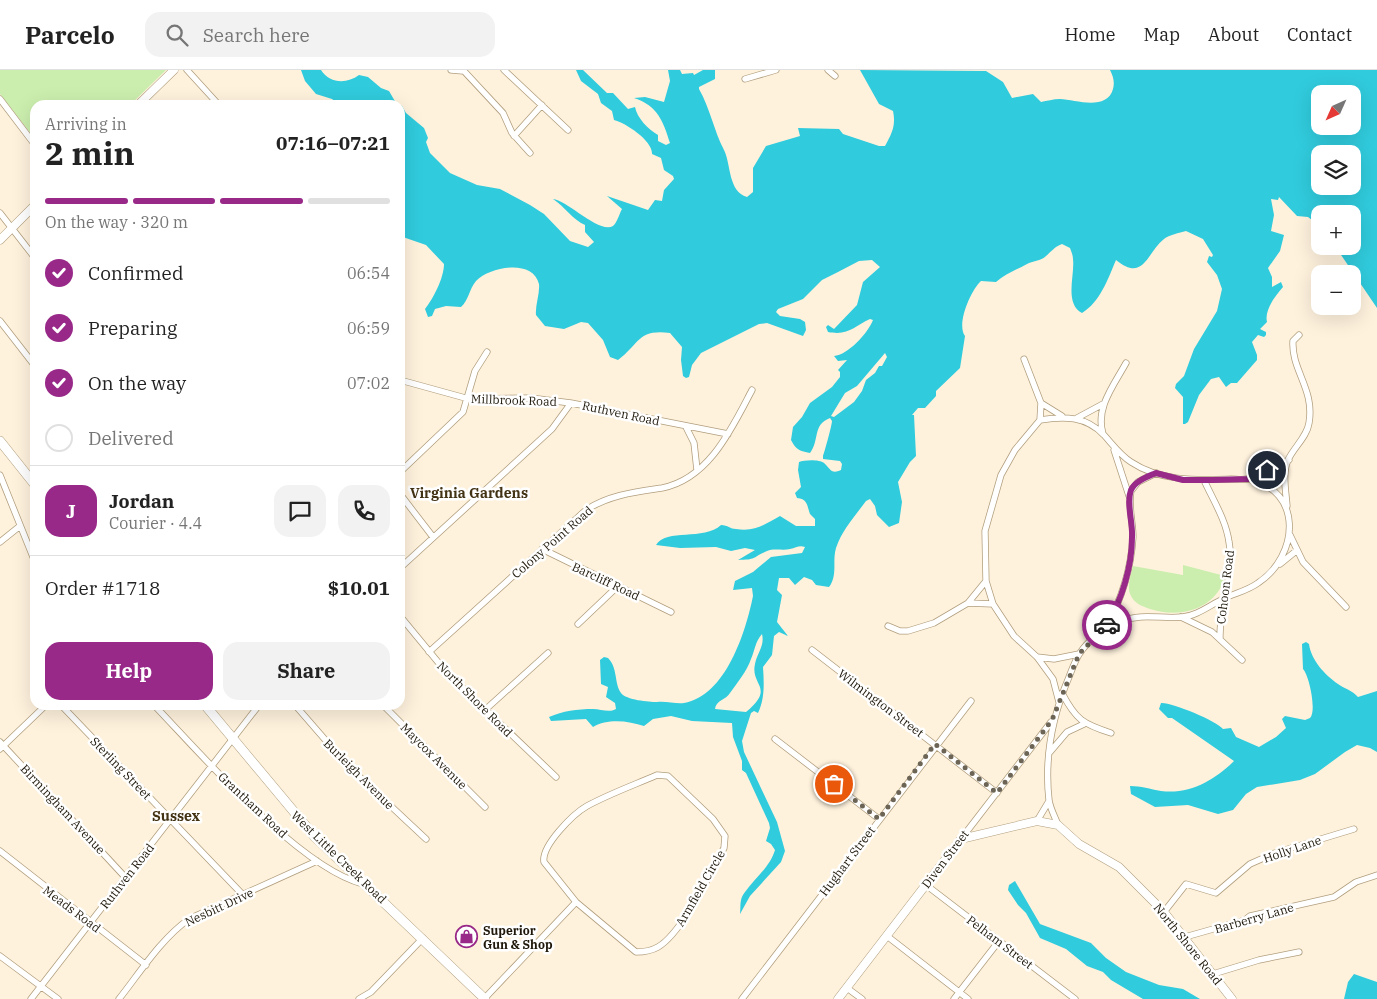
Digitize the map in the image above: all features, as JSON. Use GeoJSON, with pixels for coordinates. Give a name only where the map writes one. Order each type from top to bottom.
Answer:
{"type":"FeatureCollection","features":[{"type":"Feature","properties":{"kind":"main road"},"geometry":{"type":"LineString","coordinates":[[0,441],[30,479]]}},
{"type":"Feature","properties":{"kind":"main road","name":"West Little Creek Road"},"geometry":{"type":"LineString","coordinates":[[209,710],[315,837],[485,999]]}},
{"type":"Feature","properties":{"kind":"street"},"geometry":{"type":"LineString","coordinates":[[143,100],[174,70]]}},
{"type":"Feature","properties":{"kind":"street"},"geometry":{"type":"LineString","coordinates":[[187,70],[214,100]]}},
{"type":"Feature","properties":{"kind":"street"},"geometry":{"type":"LineString","coordinates":[[451,70],[463,71],[503,113],[514,136],[530,153]]}},
{"type":"Feature","properties":{"kind":"street"},"geometry":{"type":"LineString","coordinates":[[504,70],[568,130]]}},
{"type":"Feature","properties":{"kind":"street"},"geometry":{"type":"LineString","coordinates":[[745,79],[776,70]]}},
{"type":"Feature","properties":{"kind":"street"},"geometry":{"type":"LineString","coordinates":[[828,70],[835,76]]}},
{"type":"Feature","properties":{"kind":"street"},"geometry":{"type":"LineString","coordinates":[[0,99],[30,138]]}},
{"type":"Feature","properties":{"kind":"street"},"geometry":{"type":"LineString","coordinates":[[514,136],[542,105]]}},
{"type":"Feature","properties":{"kind":"street"},"geometry":{"type":"LineString","coordinates":[[0,240],[30,210]]}},
{"type":"Feature","properties":{"kind":"street"},"geometry":{"type":"LineString","coordinates":[[0,213],[30,252]]}},
{"type":"Feature","properties":{"kind":"street"},"geometry":{"type":"LineString","coordinates":[[0,321],[30,360]]}},
{"type":"Feature","properties":{"kind":"street","name":"North Shore Road"},"geometry":{"type":"LineString","coordinates":[[1232,999],[1164,912],[1119,867],[1079,844],[1058,825],[1049,801],[1048,754],[1052,720],[1079,654],[1104,631],[1139,616],[1181,617],[1196,613],[1224,598],[1255,586],[1276,567],[1286,547],[1289,533],[1285,471],[1288,460],[1301,442],[1310,423],[1308,392],[1292,354],[1293,340],[1299,335]]}},
{"type":"Feature","properties":{"kind":"street"},"geometry":{"type":"LineString","coordinates":[[405,467],[458,419],[469,399],[475,371],[487,352]]}},
{"type":"Feature","properties":{"kind":"street"},"geometry":{"type":"LineString","coordinates":[[1024,359],[1041,403],[1040,420],[1015,450],[1001,475],[985,531],[986,581],[993,604],[1014,636],[1037,657],[1053,679],[1059,702]]}},
{"type":"Feature","properties":{"kind":"street"},"geometry":{"type":"LineString","coordinates":[[1126,363],[1103,404],[1101,425],[1123,471],[1130,498]]}},
{"type":"Feature","properties":{"kind":"street","name":"Millbrook Road"},"geometry":{"type":"LineString","coordinates":[[405,381],[469,399],[531,398],[571,403]]}},
{"type":"Feature","properties":{"kind":"street","name":"Colony Point Road"},"geometry":{"type":"LineString","coordinates":[[429,652],[586,510],[602,501],[624,494],[672,485],[697,470],[713,456],[728,434],[752,390]]}},
{"type":"Feature","properties":{"kind":"street","name":"Ruthven Road"},"geometry":{"type":"LineString","coordinates":[[405,563],[552,429],[571,403],[728,434]]}},
{"type":"Feature","properties":{"kind":"street"},"geometry":{"type":"LineString","coordinates":[[1041,403],[1062,416]]}},
{"type":"Feature","properties":{"kind":"street"},"geometry":{"type":"LineString","coordinates":[[1077,418],[1103,404]]}},
{"type":"Feature","properties":{"kind":"street"},"geometry":{"type":"LineString","coordinates":[[1040,420],[1062,416],[1077,418],[1104,434]]}},
{"type":"Feature","properties":{"kind":"street"},"geometry":{"type":"LineString","coordinates":[[686,427],[694,443],[697,470]]}},
{"type":"Feature","properties":{"kind":"street"},"geometry":{"type":"LineString","coordinates":[[1111,444],[1133,463],[1156,473],[1183,480],[1248,479],[1288,460]]}},
{"type":"Feature","properties":{"kind":"street"},"geometry":{"type":"LineString","coordinates":[[1104,631],[1117,604],[1129,566],[1132,537],[1131,491],[1138,482],[1156,473]]}},
{"type":"Feature","properties":{"kind":"street"},"geometry":{"type":"LineString","coordinates":[[0,475],[30,550]]}},
{"type":"Feature","properties":{"kind":"street"},"geometry":{"type":"LineString","coordinates":[[1248,479],[1273,491],[1287,509]]}},
{"type":"Feature","properties":{"kind":"street","name":"Cohoon Road"},"geometry":{"type":"LineString","coordinates":[[1204,480],[1221,517],[1230,543],[1228,574],[1220,618],[1220,638]]}},
{"type":"Feature","properties":{"kind":"street"},"geometry":{"type":"LineString","coordinates":[[405,501],[433,537]]}},
{"type":"Feature","properties":{"kind":"street"},"geometry":{"type":"LineString","coordinates":[[0,542],[20,526]]}},
{"type":"Feature","properties":{"kind":"street"},"geometry":{"type":"LineString","coordinates":[[1289,533],[1296,551],[1310,571],[1346,607]]}},
{"type":"Feature","properties":{"kind":"street","name":"Barcliff Road"},"geometry":{"type":"LineString","coordinates":[[542,549],[671,612]]}},
{"type":"Feature","properties":{"kind":"street"},"geometry":{"type":"LineString","coordinates":[[1276,567],[1296,551]]}},
{"type":"Feature","properties":{"kind":"street"},"geometry":{"type":"LineString","coordinates":[[888,626],[900,631],[908,631],[934,623],[968,603],[986,581]]}},
{"type":"Feature","properties":{"kind":"street"},"geometry":{"type":"LineString","coordinates":[[578,624],[618,586]]}},
{"type":"Feature","properties":{"kind":"street"},"geometry":{"type":"LineString","coordinates":[[968,603],[993,604]]}},
{"type":"Feature","properties":{"kind":"street"},"geometry":{"type":"LineString","coordinates":[[1181,617],[1220,638],[1242,660]]}},
{"type":"Feature","properties":{"kind":"street","name":"North Shore Road"},"geometry":{"type":"LineString","coordinates":[[405,622],[429,652],[485,710],[556,777]]}},
{"type":"Feature","properties":{"kind":"street","name":"Wilmington Street"},"geometry":{"type":"LineString","coordinates":[[812,650],[997,793]]}},
{"type":"Feature","properties":{"kind":"street"},"geometry":{"type":"LineString","coordinates":[[485,710],[548,653]]}},
{"type":"Feature","properties":{"kind":"street"},"geometry":{"type":"LineString","coordinates":[[1037,657],[1054,659],[1079,654]]}},
{"type":"Feature","properties":{"kind":"street"},"geometry":{"type":"LineString","coordinates":[[1062,693],[1073,714],[1084,724],[1111,733]]}},
{"type":"Feature","properties":{"kind":"street","name":"Hughart Street"},"geometry":{"type":"LineString","coordinates":[[742,999],[935,744],[971,701]]}},
{"type":"Feature","properties":{"kind":"street"},"geometry":{"type":"LineString","coordinates":[[1,745],[40,710]]}},
{"type":"Feature","properties":{"kind":"street","name":"Sterling Street"},"geometry":{"type":"LineString","coordinates":[[66,710],[243,895]]}},
{"type":"Feature","properties":{"kind":"street","name":"Grantham Road"},"geometry":{"type":"LineString","coordinates":[[159,710],[212,766],[276,827],[316,861],[349,880],[366,885]]}},
{"type":"Feature","properties":{"kind":"street","name":"Ruthven Road"},"geometry":{"type":"LineString","coordinates":[[31,999],[255,710]]}},
{"type":"Feature","properties":{"kind":"street","name":"Burleigh Avenue"},"geometry":{"type":"LineString","coordinates":[[299,710],[348,766],[426,839]]}},
{"type":"Feature","properties":{"kind":"street","name":"Maycox Avenue"},"geometry":{"type":"LineString","coordinates":[[388,710],[485,807]]}},
{"type":"Feature","properties":{"kind":"street","name":"Diven Street"},"geometry":{"type":"LineString","coordinates":[[838,999],[1052,720]]}},
{"type":"Feature","properties":{"kind":"street"},"geometry":{"type":"LineString","coordinates":[[1048,754],[1067,732],[1084,724]]}},
{"type":"Feature","properties":{"kind":"street"},"geometry":{"type":"LineString","coordinates":[[775,739],[879,819]]}},
{"type":"Feature","properties":{"kind":"street","name":"Birmingham Avenue"},"geometry":{"type":"LineString","coordinates":[[1,745],[125,877]]}},
{"type":"Feature","properties":{"kind":"street","name":"Armfield Circle"},"geometry":{"type":"LineString","coordinates":[[657,775],[668,776],[713,819],[724,836],[724,848],[693,903],[680,924],[659,947],[646,952],[636,952],[576,902],[544,862],[543,856],[548,842],[585,807],[657,775]]}},
{"type":"Feature","properties":{"kind":"street"},"geometry":{"type":"LineString","coordinates":[[1037,821],[1049,801]]}},
{"type":"Feature","properties":{"kind":"street"},"geometry":{"type":"LineString","coordinates":[[961,839],[1037,821],[1058,825]]}},
{"type":"Feature","properties":{"kind":"street","name":"Holly Lane"},"geometry":{"type":"LineString","coordinates":[[1164,912],[1186,884],[1216,893],[1250,864],[1275,853],[1354,829]]}},
{"type":"Feature","properties":{"kind":"street","name":"Meads Road"},"geometry":{"type":"LineString","coordinates":[[0,851],[146,965]]}},
{"type":"Feature","properties":{"kind":"street","name":"Nesbitt Drive"},"geometry":{"type":"LineString","coordinates":[[120,999],[170,935],[182,924],[316,861]]}},
{"type":"Feature","properties":{"kind":"street","name":"Barberry Lane"},"geometry":{"type":"LineString","coordinates":[[1185,937],[1245,920],[1250,916],[1334,897],[1356,882],[1377,875]]}},
{"type":"Feature","properties":{"kind":"street","name":"Pelham Street"},"geometry":{"type":"LineString","coordinates":[[926,885],[1075,999]]}},
{"type":"Feature","properties":{"kind":"street"},"geometry":{"type":"LineString","coordinates":[[485,999],[576,902]]}},
{"type":"Feature","properties":{"kind":"street"},"geometry":{"type":"LineString","coordinates":[[887,936],[968,999]]}},
{"type":"Feature","properties":{"kind":"street"},"geometry":{"type":"LineString","coordinates":[[359,999],[371,992],[422,938]]}},
{"type":"Feature","properties":{"kind":"street"},"geometry":{"type":"LineString","coordinates":[[954,999],[999,941]]}},
{"type":"Feature","properties":{"kind":"street"},"geometry":{"type":"LineString","coordinates":[[1213,974],[1259,960],[1299,952]]}},
{"type":"Feature","properties":{"kind":"street"},"geometry":{"type":"LineString","coordinates":[[0,956],[58,999]]}},
{"type":"Feature","properties":{"kind":"street"},"geometry":{"type":"LineString","coordinates":[[847,988],[862,999]]}},
{"type":"Feature","properties":{"kind":"green space"},"geometry":{"type":"Polygon","coordinates":[[[0,70],[166,70],[135,100],[30,100],[30,133],[0,94],[0,70]]]}},
{"type":"Feature","properties":{"kind":"green space"},"geometry":{"type":"Polygon","coordinates":[[[1183,565],[1225,576],[1221,587],[1206,604],[1185,612],[1173,613],[1150,609],[1133,599],[1129,585],[1133,566],[1183,575],[1183,565]]]}},
{"type":"Feature","properties":{"kind":"water"},"geometry":{"type":"Polygon","coordinates":[[[301,70],[321,70],[329,78],[339,81],[349,80],[359,75],[368,77],[381,88],[389,91],[394,100],[333,100],[316,94],[305,81],[301,70]]]}},
{"type":"Feature","properties":{"kind":"water"},"geometry":{"type":"Polygon","coordinates":[[[576,70],[583,70],[607,93],[613,93],[628,109],[635,107],[644,123],[658,135],[658,141],[666,145],[670,143],[658,115],[649,105],[634,98],[645,97],[664,102],[670,81],[668,70],[680,70],[682,74],[693,73],[694,75],[703,70],[715,70],[715,79],[699,87],[699,89],[726,156],[733,184],[736,190],[747,197],[753,192],[753,168],[766,146],[800,136],[798,128],[839,129],[843,134],[879,146],[885,146],[893,129],[893,111],[879,104],[860,70],[986,71],[1003,82],[1012,98],[1033,94],[1041,102],[1060,99],[1090,103],[1104,100],[1110,96],[1114,84],[1110,70],[1377,70],[1377,308],[1361,284],[1361,265],[1348,265],[1341,255],[1361,255],[1361,205],[1311,205],[1311,219],[1308,217],[1297,216],[1279,197],[1278,200],[1271,199],[1274,215],[1271,231],[1284,235],[1280,251],[1268,268],[1272,277],[1272,287],[1281,282],[1283,287],[1269,308],[1267,322],[1260,329],[1266,332],[1266,335],[1264,337],[1258,335],[1252,342],[1257,360],[1237,383],[1231,383],[1226,387],[1219,377],[1211,379],[1199,395],[1188,422],[1185,424],[1183,424],[1183,397],[1175,388],[1176,384],[1184,376],[1194,349],[1217,311],[1222,289],[1217,275],[1207,262],[1209,256],[1212,257],[1213,255],[1203,239],[1186,231],[1169,236],[1158,245],[1139,267],[1125,266],[1116,260],[1099,296],[1082,313],[1073,303],[1073,266],[1070,248],[1062,244],[1044,258],[1015,270],[996,282],[981,281],[977,285],[969,299],[963,316],[962,324],[965,336],[960,368],[936,391],[936,396],[925,408],[918,408],[912,415],[914,415],[916,456],[910,462],[898,482],[902,502],[899,523],[889,527],[877,515],[875,506],[870,499],[866,501],[853,518],[839,541],[835,553],[833,578],[829,587],[816,585],[812,580],[804,577],[795,585],[789,578],[779,578],[777,590],[782,595],[777,622],[788,636],[779,632],[774,636],[772,655],[763,667],[764,690],[762,702],[758,713],[754,711],[751,713],[742,741],[744,752],[777,822],[785,851],[781,862],[750,896],[740,914],[743,895],[766,867],[775,850],[766,841],[770,828],[769,823],[746,773],[742,770],[742,761],[733,737],[732,723],[692,721],[671,716],[653,719],[644,726],[612,721],[593,727],[586,719],[551,721],[549,717],[576,710],[593,709],[608,711],[616,709],[615,703],[606,697],[608,687],[601,684],[600,660],[604,657],[608,658],[613,666],[617,685],[621,693],[632,699],[643,701],[684,703],[699,698],[712,688],[722,675],[732,660],[739,643],[753,596],[752,588],[733,590],[735,581],[753,572],[771,557],[802,553],[805,547],[770,550],[752,559],[738,560],[755,550],[745,548],[731,551],[716,547],[680,548],[656,545],[668,537],[714,530],[721,525],[743,530],[755,528],[780,516],[796,526],[815,526],[815,519],[810,514],[806,503],[797,498],[795,493],[801,487],[798,470],[799,462],[808,460],[819,461],[835,472],[841,470],[842,464],[840,461],[823,459],[832,424],[830,418],[824,421],[818,429],[815,443],[810,453],[799,450],[791,440],[793,427],[802,417],[810,403],[832,387],[840,377],[838,370],[847,360],[838,361],[834,356],[851,348],[862,337],[873,320],[870,319],[851,330],[841,333],[828,332],[826,327],[828,325],[834,329],[857,305],[863,282],[880,267],[872,260],[859,261],[822,280],[803,299],[778,309],[776,312],[780,316],[800,319],[805,322],[806,330],[803,336],[767,323],[759,324],[701,353],[692,365],[689,377],[686,378],[683,376],[682,347],[670,333],[659,332],[645,336],[618,360],[610,357],[603,340],[588,323],[581,322],[564,329],[545,326],[536,315],[539,284],[535,276],[520,268],[500,269],[482,276],[476,281],[461,307],[446,306],[435,309],[432,316],[428,317],[425,309],[437,288],[444,270],[444,264],[426,245],[405,238],[405,111],[424,128],[428,138],[426,142],[430,153],[450,173],[477,185],[500,189],[530,205],[544,214],[570,241],[588,247],[594,242],[585,232],[585,225],[576,220],[553,199],[592,221],[607,227],[614,225],[622,209],[607,196],[648,210],[655,200],[662,201],[664,190],[674,179],[673,176],[664,170],[661,158],[652,154],[644,138],[632,129],[614,120],[612,111],[601,103],[598,94],[581,81],[576,70]],[[885,353],[857,386],[845,393],[831,416],[834,417],[854,402],[862,391],[866,380],[875,373],[879,366],[882,366],[887,357],[885,353]],[[762,634],[756,643],[744,672],[728,695],[717,704],[715,709],[746,712],[755,704],[761,692],[754,671],[763,638],[762,634]]]}},
{"type":"Feature","properties":{"kind":"water"},"geometry":{"type":"Polygon","coordinates":[[[1306,642],[1309,644],[1319,667],[1338,684],[1358,697],[1377,691],[1377,752],[1357,745],[1315,774],[1300,780],[1257,787],[1246,794],[1233,810],[1218,814],[1188,805],[1155,807],[1131,794],[1130,786],[1172,792],[1192,788],[1219,774],[1234,761],[1172,718],[1168,718],[1159,709],[1161,703],[1194,713],[1212,721],[1223,729],[1231,728],[1236,737],[1259,747],[1276,737],[1286,728],[1282,719],[1285,716],[1305,720],[1310,718],[1313,708],[1311,693],[1308,678],[1303,669],[1302,644],[1306,642]]]}},
{"type":"Feature","properties":{"kind":"water"},"geometry":{"type":"Polygon","coordinates":[[[1015,881],[1040,924],[1091,943],[1106,958],[1126,972],[1159,985],[1183,989],[1200,999],[1143,999],[1111,980],[1103,972],[1087,966],[1066,949],[1040,938],[1026,913],[1008,890],[1009,885],[1015,881]]]}},
{"type":"Feature","properties":{"kind":"water"},"geometry":{"type":"Polygon","coordinates":[[[1354,974],[1377,982],[1377,999],[1344,999],[1348,982],[1354,974]]]}},
{"type":"Feature","properties":{"kind":"way so far"},"geometry":{"type":"LineString","coordinates":[[834,784],[879,819],[935,744],[997,793],[1052,720],[1079,654],[1104,631],[1107,625]]}},
{"type":"Feature","properties":{"kind":"place","name":"Superior Gun & Shop"},"geometry":{"type":"Point","coordinates":[467,937]}},
{"type":"Feature","properties":{"kind":"district","name":"Virginia Gardens"},"geometry":{"type":"Point","coordinates":[469,493]}},
{"type":"Feature","properties":{"kind":"district","name":"Sussex"},"geometry":{"type":"Point","coordinates":[176,816]}},
{"type":"Feature","properties":{"kind":"route"},"geometry":{"type":"LineString","coordinates":[[1107,625],[1117,604],[1129,566],[1132,550],[1130,493],[1138,482],[1156,473],[1183,480],[1213,480],[1248,479],[1267,470]]}}]}
